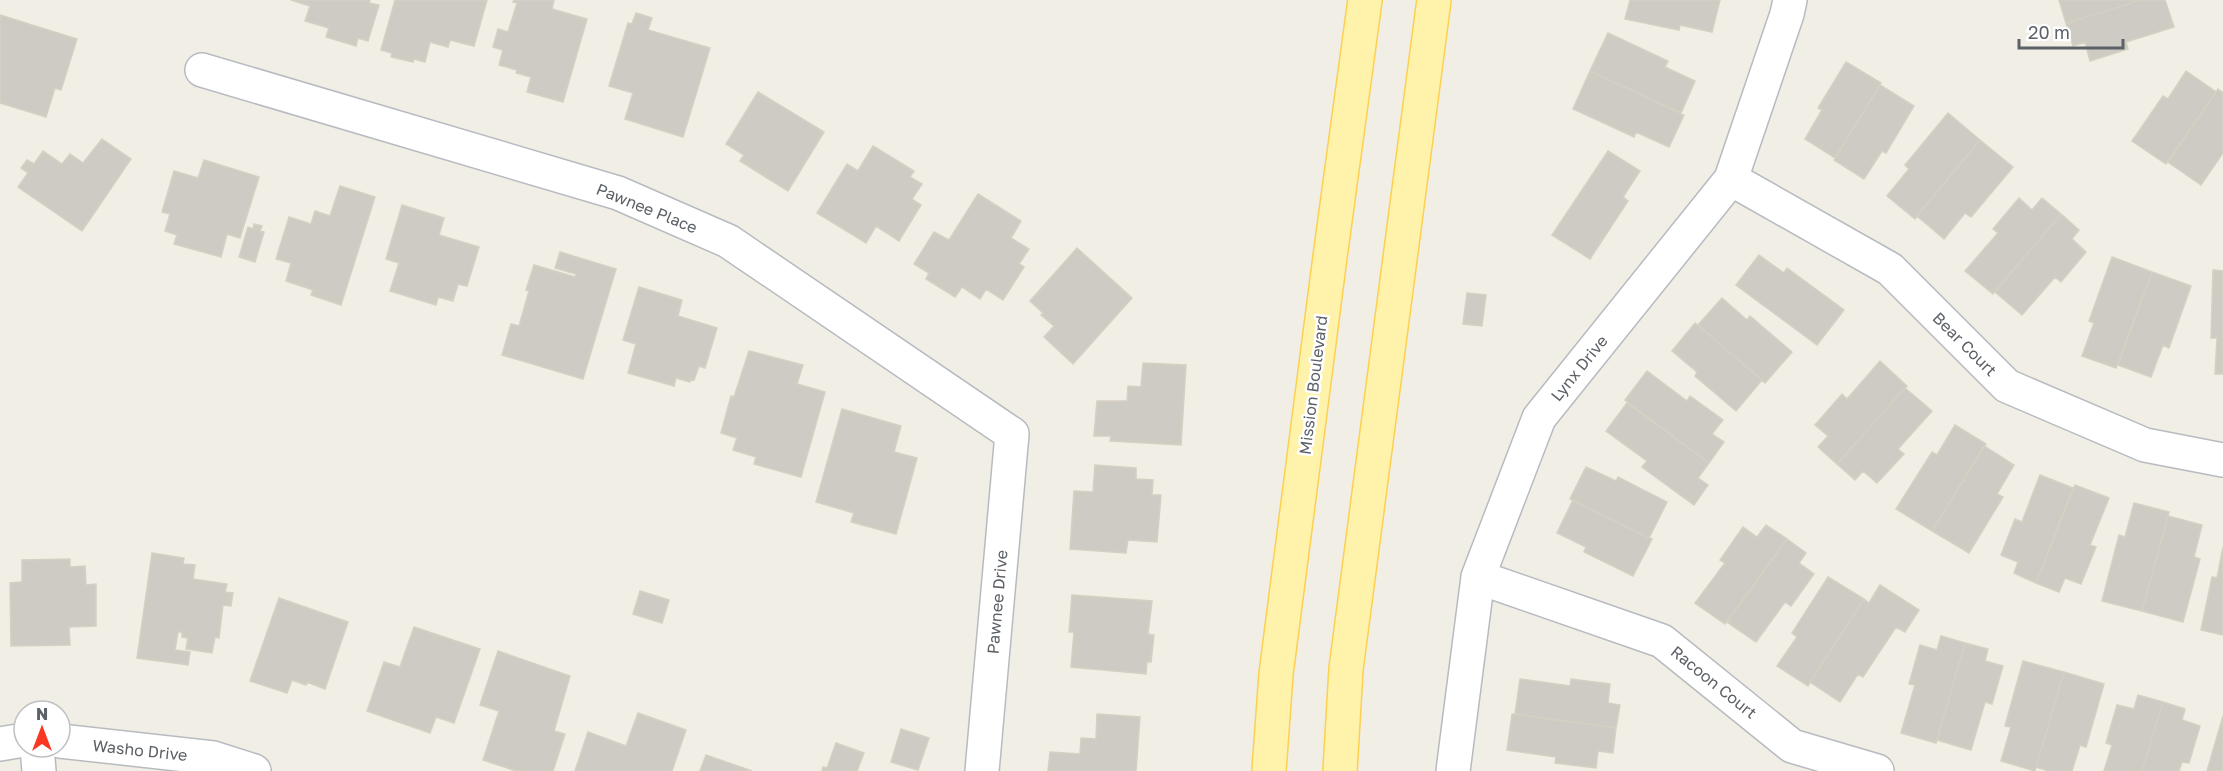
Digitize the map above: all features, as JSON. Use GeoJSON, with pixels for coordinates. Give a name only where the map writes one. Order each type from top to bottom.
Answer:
{"type":"FeatureCollection","features":[{"type":"Feature","properties":{"kind":"main road","name":"Mission Boulevard"},"geometry":{"type":"LineString","coordinates":[[1269,771],[1278,663],[1329,258],[1365,0]]}},
{"type":"Feature","properties":{"kind":"main road"},"geometry":{"type":"LineString","coordinates":[[1340,771],[1346,669],[1434,0]]}},
{"type":"Feature","properties":{"kind":"street","name":"Lynx Drive"},"geometry":{"type":"LineString","coordinates":[[1453,771],[1478,577],[1539,418],[1731,179],[1790,0]]}},
{"type":"Feature","properties":{"kind":"street","name":"Pawnee Place"},"geometry":{"type":"LineString","coordinates":[[202,70],[618,193],[728,241],[1012,434]]}},
{"type":"Feature","properties":{"kind":"street","name":"Bear Court"},"geometry":{"type":"LineString","coordinates":[[1731,179],[1890,269],[2007,386],[2145,445],[2223,460]]}},
{"type":"Feature","properties":{"kind":"street","name":"Pawnee Drive"},"geometry":{"type":"LineString","coordinates":[[982,771],[1012,434]]}},
{"type":"Feature","properties":{"kind":"street","name":"Racoon Court"},"geometry":{"type":"LineString","coordinates":[[1478,577],[1662,640],[1792,746],[1877,771]]}},
{"type":"Feature","properties":{"kind":"street","name":"Washo Drive"},"geometry":{"type":"LineString","coordinates":[[72,742],[213,758],[254,771]]}},
{"type":"Feature","properties":{"kind":"building"},"geometry":{"type":"Polygon","coordinates":[[[291,0],[370,0],[369,3],[379,5],[368,41],[358,38],[356,46],[326,37],[329,28],[305,21],[310,6],[291,0]]]}},
{"type":"Feature","properties":{"kind":"building"},"geometry":{"type":"Polygon","coordinates":[[[395,0],[487,0],[474,46],[450,40],[448,47],[430,42],[425,62],[414,59],[413,62],[391,57],[392,53],[381,50],[395,0]]]}},
{"type":"Feature","properties":{"kind":"building"},"geometry":{"type":"Polygon","coordinates":[[[514,0],[554,0],[552,9],[587,19],[563,102],[527,92],[531,77],[499,65],[503,50],[493,47],[498,29],[508,32],[517,3],[513,2],[514,0]]]}},
{"type":"Feature","properties":{"kind":"building"},"geometry":{"type":"Polygon","coordinates":[[[1630,0],[1720,0],[1712,32],[1680,25],[1679,30],[1625,19],[1630,0]]]}},
{"type":"Feature","properties":{"kind":"building"},"geometry":{"type":"Polygon","coordinates":[[[2059,0],[2141,0],[2066,23],[2059,0]]]}},
{"type":"Feature","properties":{"kind":"building"},"geometry":{"type":"Polygon","coordinates":[[[2141,0],[2165,0],[2174,27],[2126,42],[2128,49],[2090,61],[2085,42],[2073,46],[2066,23],[2141,0]]]}},
{"type":"Feature","properties":{"kind":"building"},"geometry":{"type":"Polygon","coordinates":[[[636,13],[652,18],[648,30],[710,48],[683,137],[625,119],[633,93],[609,86],[628,23],[632,24],[636,13]]]}},
{"type":"Feature","properties":{"kind":"building"},"geometry":{"type":"Polygon","coordinates":[[[0,15],[77,39],[61,90],[55,88],[46,117],[0,103],[0,15]]]}},
{"type":"Feature","properties":{"kind":"building"},"geometry":{"type":"Polygon","coordinates":[[[1608,33],[1668,61],[1665,67],[1695,81],[1681,113],[1590,71],[1608,33]]]}},
{"type":"Feature","properties":{"kind":"building"},"geometry":{"type":"Polygon","coordinates":[[[1846,62],[1881,83],[1835,158],[1805,139],[1822,110],[1818,108],[1846,62]]]}},
{"type":"Feature","properties":{"kind":"building"},"geometry":{"type":"Polygon","coordinates":[[[1590,71],[1684,115],[1669,147],[1636,132],[1634,137],[1573,109],[1590,71]]]}},
{"type":"Feature","properties":{"kind":"building"},"geometry":{"type":"Polygon","coordinates":[[[2186,71],[2216,92],[2166,164],[2132,141],[2163,96],[2168,99],[2186,71]]]}},
{"type":"Feature","properties":{"kind":"building"},"geometry":{"type":"Polygon","coordinates":[[[1880,85],[1914,106],[1886,153],[1882,151],[1864,179],[1834,160],[1880,85]]]}},
{"type":"Feature","properties":{"kind":"building"},"geometry":{"type":"Polygon","coordinates":[[[2218,89],[2223,93],[2223,153],[2201,185],[2168,162],[2218,89]]]}},
{"type":"Feature","properties":{"kind":"building"},"geometry":{"type":"Polygon","coordinates":[[[758,92],[824,132],[788,191],[740,161],[744,155],[726,144],[758,92]]]}},
{"type":"Feature","properties":{"kind":"building"},"geometry":{"type":"Polygon","coordinates":[[[1948,113],[1980,140],[1915,219],[1887,196],[1909,169],[1905,165],[1948,113]]]}},
{"type":"Feature","properties":{"kind":"building"},"geometry":{"type":"Polygon","coordinates":[[[102,139],[131,159],[82,231],[18,187],[28,173],[21,168],[27,160],[34,164],[43,151],[62,164],[70,154],[83,163],[102,139]]]}},
{"type":"Feature","properties":{"kind":"building"},"geometry":{"type":"Polygon","coordinates":[[[1980,140],[2013,167],[1971,217],[1965,213],[1944,239],[1917,216],[1980,140]]]}},
{"type":"Feature","properties":{"kind":"building"},"geometry":{"type":"Polygon","coordinates":[[[873,146],[914,171],[910,177],[922,184],[912,199],[921,205],[899,241],[876,226],[866,243],[817,213],[847,164],[858,171],[873,146]]]}},
{"type":"Feature","properties":{"kind":"building"},"geometry":{"type":"Polygon","coordinates":[[[1608,151],[1640,171],[1623,197],[1628,201],[1590,259],[1552,235],[1608,151]]]}},
{"type":"Feature","properties":{"kind":"building"},"geometry":{"type":"Polygon","coordinates":[[[204,160],[259,177],[240,238],[227,234],[221,257],[174,244],[177,235],[165,231],[170,214],[162,212],[174,171],[198,178],[204,160]]]}},
{"type":"Feature","properties":{"kind":"building"},"geometry":{"type":"Polygon","coordinates":[[[340,186],[375,197],[341,305],[311,295],[313,290],[286,281],[291,263],[276,259],[289,217],[311,224],[315,211],[330,216],[340,186]]]}},
{"type":"Feature","properties":{"kind":"building"},"geometry":{"type":"Polygon","coordinates":[[[978,194],[1021,221],[1011,238],[1029,249],[1019,264],[1024,267],[1003,300],[986,289],[980,299],[962,287],[955,297],[926,279],[929,273],[914,264],[934,232],[949,240],[978,194]]]}},
{"type":"Feature","properties":{"kind":"building"},"geometry":{"type":"Polygon","coordinates":[[[2019,198],[2032,210],[2042,198],[2061,214],[1993,294],[1965,271],[1998,233],[1993,229],[2019,198]]]}},
{"type":"Feature","properties":{"kind":"building"},"geometry":{"type":"Polygon","coordinates":[[[402,205],[444,218],[439,235],[479,247],[467,286],[458,284],[453,301],[438,297],[436,305],[390,291],[399,263],[386,259],[402,205]]]}},
{"type":"Feature","properties":{"kind":"building"},"geometry":{"type":"Polygon","coordinates":[[[2061,214],[2079,230],[2072,239],[2086,252],[2061,282],[2055,277],[2022,315],[1995,292],[2061,214]]]}},
{"type":"Feature","properties":{"kind":"building"},"geometry":{"type":"Polygon","coordinates":[[[254,224],[262,226],[260,231],[264,232],[255,262],[239,257],[248,227],[253,229],[254,224]]]}},
{"type":"Feature","properties":{"kind":"building"},"geometry":{"type":"Polygon","coordinates":[[[1077,248],[1132,298],[1073,364],[1044,337],[1054,326],[1030,301],[1077,248]]]}},
{"type":"Feature","properties":{"kind":"building"},"geometry":{"type":"Polygon","coordinates":[[[560,252],[616,269],[583,379],[502,355],[511,324],[519,326],[534,265],[575,277],[576,274],[555,268],[560,252]]]}},
{"type":"Feature","properties":{"kind":"building"},"geometry":{"type":"Polygon","coordinates":[[[1759,255],[1784,273],[1787,268],[1844,310],[1817,345],[1736,285],[1759,255]]]}},
{"type":"Feature","properties":{"kind":"building"},"geometry":{"type":"Polygon","coordinates":[[[2112,257],[2152,272],[2116,368],[2082,356],[2094,323],[2089,321],[2112,257]]]}},
{"type":"Feature","properties":{"kind":"building"},"geometry":{"type":"Polygon","coordinates":[[[2213,270],[2223,271],[2223,374],[2215,374],[2217,338],[2211,338],[2213,270]]]}},
{"type":"Feature","properties":{"kind":"building"},"geometry":{"type":"Polygon","coordinates":[[[2152,272],[2191,286],[2169,348],[2163,345],[2151,377],[2118,365],[2152,272]]]}},
{"type":"Feature","properties":{"kind":"building"},"geometry":{"type":"Polygon","coordinates":[[[639,287],[682,300],[678,316],[717,328],[705,368],[699,366],[694,380],[690,379],[690,382],[676,378],[674,386],[628,373],[636,344],[623,340],[639,287]]]}},
{"type":"Feature","properties":{"kind":"building"},"geometry":{"type":"Polygon","coordinates":[[[1467,293],[1486,295],[1482,326],[1463,324],[1467,293]]]}},
{"type":"Feature","properties":{"kind":"building"},"geometry":{"type":"Polygon","coordinates":[[[1722,298],[1747,320],[1750,316],[1792,352],[1765,383],[1698,325],[1722,298]]]}},
{"type":"Feature","properties":{"kind":"building"},"geometry":{"type":"Polygon","coordinates":[[[1695,323],[1762,380],[1736,411],[1695,376],[1697,372],[1672,351],[1695,323]]]}},
{"type":"Feature","properties":{"kind":"building"},"geometry":{"type":"Polygon","coordinates":[[[749,351],[803,365],[797,384],[825,392],[801,477],[754,464],[756,457],[733,450],[737,438],[721,433],[731,396],[734,397],[749,351]]]}},
{"type":"Feature","properties":{"kind":"building"},"geometry":{"type":"Polygon","coordinates":[[[1880,361],[1907,386],[1837,464],[1818,447],[1828,436],[1815,425],[1842,394],[1847,399],[1880,361]]]}},
{"type":"Feature","properties":{"kind":"building"},"geometry":{"type":"Polygon","coordinates":[[[1143,363],[1186,365],[1181,445],[1110,441],[1111,436],[1094,436],[1097,401],[1127,401],[1128,386],[1141,387],[1143,363]]]}},
{"type":"Feature","properties":{"kind":"building"},"geometry":{"type":"Polygon","coordinates":[[[1647,371],[1687,401],[1690,396],[1723,420],[1712,434],[1724,442],[1709,463],[1625,400],[1647,371]]]}},
{"type":"Feature","properties":{"kind":"building"},"geometry":{"type":"Polygon","coordinates":[[[1905,388],[1932,411],[1898,449],[1904,454],[1877,483],[1863,471],[1855,480],[1837,464],[1905,388]]]}},
{"type":"Feature","properties":{"kind":"building"},"geometry":{"type":"Polygon","coordinates":[[[1627,403],[1709,463],[1698,478],[1708,485],[1694,505],[1642,467],[1647,461],[1606,431],[1627,403]]]}},
{"type":"Feature","properties":{"kind":"building"},"geometry":{"type":"Polygon","coordinates":[[[842,409],[901,426],[894,452],[917,458],[896,534],[851,522],[854,513],[816,502],[842,409]]]}},
{"type":"Feature","properties":{"kind":"building"},"geometry":{"type":"Polygon","coordinates":[[[1955,425],[1986,444],[1932,531],[1896,509],[1932,452],[1937,455],[1955,425]]]}},
{"type":"Feature","properties":{"kind":"building"},"geometry":{"type":"Polygon","coordinates":[[[1984,446],[2014,465],[1997,494],[2003,497],[1969,553],[1932,531],[1984,446]]]}},
{"type":"Feature","properties":{"kind":"building"},"geometry":{"type":"Polygon","coordinates":[[[1095,465],[1136,468],[1136,479],[1153,480],[1152,495],[1161,495],[1157,542],[1128,540],[1126,553],[1070,549],[1074,491],[1093,492],[1095,465]]]}},
{"type":"Feature","properties":{"kind":"building"},"geometry":{"type":"Polygon","coordinates":[[[1586,467],[1616,481],[1618,477],[1667,502],[1649,538],[1570,499],[1586,467]]]}},
{"type":"Feature","properties":{"kind":"building"},"geometry":{"type":"Polygon","coordinates":[[[2040,475],[2073,488],[2036,583],[2014,573],[2018,562],[2001,555],[2015,519],[2022,522],[2040,475]]]}},
{"type":"Feature","properties":{"kind":"building"},"geometry":{"type":"Polygon","coordinates":[[[2075,485],[2109,498],[2090,545],[2096,547],[2081,584],[2065,578],[2059,592],[2036,583],[2075,485]]]}},
{"type":"Feature","properties":{"kind":"building"},"geometry":{"type":"Polygon","coordinates":[[[1573,500],[1652,539],[1633,576],[1584,552],[1586,547],[1557,533],[1573,500]]]}},
{"type":"Feature","properties":{"kind":"building"},"geometry":{"type":"Polygon","coordinates":[[[2134,503],[2169,512],[2142,611],[2102,601],[2119,535],[2125,537],[2134,503]]]}},
{"type":"Feature","properties":{"kind":"building"},"geometry":{"type":"Polygon","coordinates":[[[2168,516],[2202,525],[2194,557],[2200,559],[2183,622],[2142,611],[2168,516]]]}},
{"type":"Feature","properties":{"kind":"building"},"geometry":{"type":"Polygon","coordinates":[[[1766,525],[1787,539],[1725,624],[1695,603],[1725,563],[1720,560],[1743,527],[1757,537],[1766,525]]]}},
{"type":"Feature","properties":{"kind":"building"},"geometry":{"type":"Polygon","coordinates":[[[1787,539],[1806,553],[1799,563],[1814,574],[1791,606],[1785,602],[1756,642],[1727,622],[1787,539]]]}},
{"type":"Feature","properties":{"kind":"building"},"geometry":{"type":"Polygon","coordinates":[[[2223,547],[2223,635],[2201,630],[2212,577],[2217,578],[2223,547]]]}},
{"type":"Feature","properties":{"kind":"building"},"geometry":{"type":"Polygon","coordinates":[[[152,553],[184,558],[183,564],[195,565],[193,579],[227,584],[225,592],[233,593],[231,606],[223,605],[219,638],[215,637],[212,653],[186,649],[188,638],[182,637],[182,632],[178,632],[175,650],[190,652],[188,665],[137,658],[152,553]]]}},
{"type":"Feature","properties":{"kind":"building"},"geometry":{"type":"Polygon","coordinates":[[[70,559],[70,567],[85,566],[86,585],[96,584],[96,626],[69,627],[70,645],[11,646],[10,583],[22,582],[22,560],[70,559]]]}},
{"type":"Feature","properties":{"kind":"building"},"geometry":{"type":"Polygon","coordinates":[[[1828,577],[1864,599],[1808,686],[1777,666],[1797,637],[1792,633],[1828,577]]]}},
{"type":"Feature","properties":{"kind":"building"},"geometry":{"type":"Polygon","coordinates":[[[1880,585],[1919,610],[1905,632],[1896,627],[1863,677],[1858,674],[1840,702],[1810,682],[1864,599],[1869,603],[1880,585]]]}},
{"type":"Feature","properties":{"kind":"building"},"geometry":{"type":"Polygon","coordinates":[[[640,591],[669,600],[662,623],[633,614],[640,591]]]}},
{"type":"Feature","properties":{"kind":"building"},"geometry":{"type":"Polygon","coordinates":[[[1072,595],[1152,601],[1148,634],[1154,635],[1151,662],[1147,662],[1146,674],[1071,667],[1074,632],[1069,632],[1072,595]]]}},
{"type":"Feature","properties":{"kind":"building"},"geometry":{"type":"Polygon","coordinates":[[[279,598],[348,622],[325,689],[307,682],[306,685],[292,680],[287,693],[250,681],[279,598]]]}},
{"type":"Feature","properties":{"kind":"building"},"geometry":{"type":"Polygon","coordinates":[[[414,627],[480,649],[454,723],[436,717],[430,733],[367,711],[384,662],[400,667],[414,627]]]}},
{"type":"Feature","properties":{"kind":"building"},"geometry":{"type":"Polygon","coordinates":[[[1941,636],[1965,643],[1936,743],[1901,733],[1915,685],[1909,684],[1920,645],[1937,650],[1941,636]]]}},
{"type":"Feature","properties":{"kind":"building"},"geometry":{"type":"Polygon","coordinates":[[[1965,643],[1988,649],[1985,661],[2003,666],[1992,704],[1985,702],[1971,750],[1937,740],[1965,643]]]}},
{"type":"Feature","properties":{"kind":"building"},"geometry":{"type":"Polygon","coordinates":[[[498,651],[570,676],[554,731],[565,734],[553,771],[516,771],[483,760],[499,711],[480,705],[498,651]]]}},
{"type":"Feature","properties":{"kind":"building"},"geometry":{"type":"Polygon","coordinates":[[[2023,661],[2064,672],[2035,771],[2001,761],[2011,727],[2005,726],[2023,661]]]}},
{"type":"Feature","properties":{"kind":"building"},"geometry":{"type":"Polygon","coordinates":[[[2064,672],[2104,684],[2086,747],[2080,745],[2072,771],[2049,771],[2036,767],[2064,672]]]}},
{"type":"Feature","properties":{"kind":"building"},"geometry":{"type":"Polygon","coordinates":[[[1520,679],[1570,686],[1571,679],[1610,684],[1608,703],[1620,705],[1616,728],[1515,714],[1520,679]]]}},
{"type":"Feature","properties":{"kind":"building"},"geometry":{"type":"Polygon","coordinates":[[[2138,695],[2163,702],[2142,771],[2104,771],[2112,745],[2106,743],[2117,705],[2134,709],[2138,695]]]}},
{"type":"Feature","properties":{"kind":"building"},"geometry":{"type":"Polygon","coordinates":[[[2163,702],[2185,709],[2182,720],[2200,726],[2189,763],[2182,762],[2179,771],[2142,771],[2163,702]]]}},
{"type":"Feature","properties":{"kind":"building"},"geometry":{"type":"Polygon","coordinates":[[[638,713],[686,730],[672,771],[575,771],[588,732],[626,746],[638,713]]]}},
{"type":"Feature","properties":{"kind":"building"},"geometry":{"type":"Polygon","coordinates":[[[1097,714],[1140,717],[1136,771],[1048,771],[1050,752],[1080,754],[1081,738],[1096,739],[1097,714]]]}},
{"type":"Feature","properties":{"kind":"building"},"geometry":{"type":"Polygon","coordinates":[[[1512,714],[1616,728],[1613,753],[1598,751],[1596,768],[1555,763],[1556,757],[1507,750],[1512,714]]]}},
{"type":"Feature","properties":{"kind":"building"},"geometry":{"type":"Polygon","coordinates":[[[2223,716],[2223,771],[2207,771],[2223,716]]]}},
{"type":"Feature","properties":{"kind":"building"},"geometry":{"type":"Polygon","coordinates":[[[901,729],[929,738],[918,770],[891,762],[901,729]]]}},
{"type":"Feature","properties":{"kind":"building"},"geometry":{"type":"Polygon","coordinates":[[[836,743],[864,753],[857,771],[822,771],[823,767],[827,768],[836,743]]]}},
{"type":"Feature","properties":{"kind":"building"},"geometry":{"type":"Polygon","coordinates":[[[706,755],[752,771],[700,771],[706,755]]]}}]}
